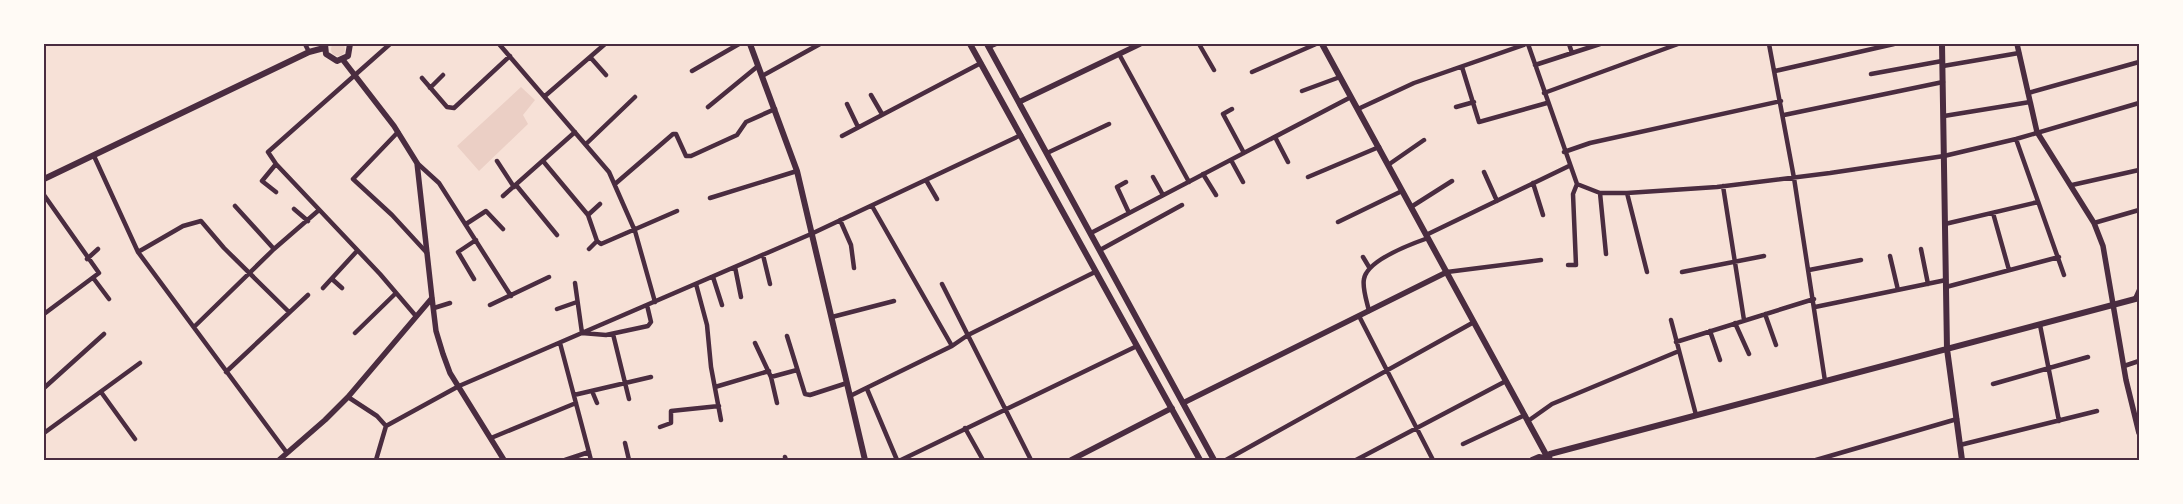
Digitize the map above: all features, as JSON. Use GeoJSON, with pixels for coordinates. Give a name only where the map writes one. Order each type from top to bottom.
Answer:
{"type":"FeatureCollection","features":[{"type":"Feature","properties":{"kind":"main road"},"geometry":{"type":"LineString","coordinates":[[44,179],[325,46],[329,58],[337,61],[344,60],[350,52],[350,44]]}},
{"type":"Feature","properties":{"kind":"main road"},"geometry":{"type":"LineString","coordinates":[[750,44],[797,171],[865,460]]}},
{"type":"Feature","properties":{"kind":"main road"},"geometry":{"type":"LineString","coordinates":[[970,44],[1200,460]]}},
{"type":"Feature","properties":{"kind":"main road"},"geometry":{"type":"LineString","coordinates":[[1322,44],[1549,460]]}},
{"type":"Feature","properties":{"kind":"main road"},"geometry":{"type":"LineString","coordinates":[[1942,44],[1947,349],[1962,460]]}},
{"type":"Feature","properties":{"kind":"main road"},"geometry":{"type":"LineString","coordinates":[[988,46],[1214,460]]}},
{"type":"Feature","properties":{"kind":"main road"},"geometry":{"type":"LineString","coordinates":[[1549,460],[1550,454],[2137,298]]}},
{"type":"Feature","properties":{"kind":"main road"},"geometry":{"type":"LineString","coordinates":[[1532,460],[1539,457],[1549,460]]}},
{"type":"Feature","properties":{"kind":"street"},"geometry":{"type":"LineString","coordinates":[[305,44],[310,52]]}},
{"type":"Feature","properties":{"kind":"street"},"geometry":{"type":"LineString","coordinates":[[390,44],[268,152],[276,164],[415,315]]}},
{"type":"Feature","properties":{"kind":"street"},"geometry":{"type":"LineString","coordinates":[[500,44],[609,172],[635,231],[655,302]]}},
{"type":"Feature","properties":{"kind":"street"},"geometry":{"type":"LineString","coordinates":[[544,96],[591,58],[605,44]]}},
{"type":"Feature","properties":{"kind":"street"},"geometry":{"type":"LineString","coordinates":[[692,71],[740,44]]}},
{"type":"Feature","properties":{"kind":"street"},"geometry":{"type":"LineString","coordinates":[[762,76],[820,44]]}},
{"type":"Feature","properties":{"kind":"street"},"geometry":{"type":"LineString","coordinates":[[988,46],[996,44]]}},
{"type":"Feature","properties":{"kind":"street"},"geometry":{"type":"LineString","coordinates":[[1019,102],[1140,44]]}},
{"type":"Feature","properties":{"kind":"street"},"geometry":{"type":"LineString","coordinates":[[1199,44],[1214,70]]}},
{"type":"Feature","properties":{"kind":"street"},"geometry":{"type":"LineString","coordinates":[[1252,72],[1316,44]]}},
{"type":"Feature","properties":{"kind":"street"},"geometry":{"type":"LineString","coordinates":[[1358,109],[1414,83],[1527,44],[1576,184],[1573,194],[1576,265],[1568,265]]}},
{"type":"Feature","properties":{"kind":"street"},"geometry":{"type":"LineString","coordinates":[[1569,44],[1572,53]]}},
{"type":"Feature","properties":{"kind":"street"},"geometry":{"type":"LineString","coordinates":[[1535,65],[1599,44]]}},
{"type":"Feature","properties":{"kind":"street"},"geometry":{"type":"LineString","coordinates":[[1544,92],[1678,44]]}},
{"type":"Feature","properties":{"kind":"street"},"geometry":{"type":"LineString","coordinates":[[1769,44],[1784,115],[1814,299],[1825,381]]}},
{"type":"Feature","properties":{"kind":"street"},"geometry":{"type":"LineString","coordinates":[[1775,71],[1894,44]]}},
{"type":"Feature","properties":{"kind":"street"},"geometry":{"type":"LineString","coordinates":[[2017,44],[2037,132],[2072,185],[2094,223],[2103,246],[2124,366],[2137,410],[2139,433]]}},
{"type":"Feature","properties":{"kind":"street"},"geometry":{"type":"LineString","coordinates":[[1871,74],[2019,53]]}},
{"type":"Feature","properties":{"kind":"street"},"geometry":{"type":"LineString","coordinates":[[1119,54],[1189,182]]}},
{"type":"Feature","properties":{"kind":"street"},"geometry":{"type":"LineString","coordinates":[[422,78],[447,108],[454,108],[510,56]]}},
{"type":"Feature","properties":{"kind":"street"},"geometry":{"type":"LineString","coordinates":[[591,58],[606,76]]}},
{"type":"Feature","properties":{"kind":"street"},"geometry":{"type":"LineString","coordinates":[[344,60],[398,132],[417,163],[438,183],[466,224],[510,296]]}},
{"type":"Feature","properties":{"kind":"street"},"geometry":{"type":"LineString","coordinates":[[2028,93],[2139,62]]}},
{"type":"Feature","properties":{"kind":"street"},"geometry":{"type":"LineString","coordinates":[[842,136],[980,63]]}},
{"type":"Feature","properties":{"kind":"street"},"geometry":{"type":"LineString","coordinates":[[708,107],[758,66]]}},
{"type":"Feature","properties":{"kind":"street"},"geometry":{"type":"LineString","coordinates":[[1462,67],[1480,122],[1548,102]]}},
{"type":"Feature","properties":{"kind":"street"},"geometry":{"type":"LineString","coordinates":[[430,88],[443,75]]}},
{"type":"Feature","properties":{"kind":"street"},"geometry":{"type":"LineString","coordinates":[[1302,91],[1340,77]]}},
{"type":"Feature","properties":{"kind":"street"},"geometry":{"type":"LineString","coordinates":[[1784,115],[1943,82]]}},
{"type":"Feature","properties":{"kind":"street"},"geometry":{"type":"LineString","coordinates":[[871,95],[882,114]]}},
{"type":"Feature","properties":{"kind":"street"},"geometry":{"type":"LineString","coordinates":[[586,143],[635,97]]}},
{"type":"Feature","properties":{"kind":"street"},"geometry":{"type":"LineString","coordinates":[[1090,233],[1351,97]]}},
{"type":"Feature","properties":{"kind":"street"},"geometry":{"type":"LineString","coordinates":[[1564,152],[1590,143],[1781,101]]}},
{"type":"Feature","properties":{"kind":"street"},"geometry":{"type":"LineString","coordinates":[[1456,107],[1474,102]]}},
{"type":"Feature","properties":{"kind":"street"},"geometry":{"type":"LineString","coordinates":[[1944,116],[2030,102]]}},
{"type":"Feature","properties":{"kind":"street"},"geometry":{"type":"LineString","coordinates":[[1576,184],[1600,193],[1627,193],[1723,186],[1794,178],[1944,156],[2016,139],[2139,103]]}},
{"type":"Feature","properties":{"kind":"street"},"geometry":{"type":"LineString","coordinates":[[847,104],[858,127]]}},
{"type":"Feature","properties":{"kind":"street"},"geometry":{"type":"LineString","coordinates":[[615,184],[673,134],[676,134],[686,156],[691,156],[737,135],[745,123],[775,109]]}},
{"type":"Feature","properties":{"kind":"street"},"geometry":{"type":"LineString","coordinates":[[1232,109],[1223,114],[1244,153]]}},
{"type":"Feature","properties":{"kind":"street"},"geometry":{"type":"LineString","coordinates":[[1047,152],[1109,124]]}},
{"type":"Feature","properties":{"kind":"street"},"geometry":{"type":"LineString","coordinates":[[398,132],[353,179],[392,215],[427,254]]}},
{"type":"Feature","properties":{"kind":"street"},"geometry":{"type":"LineString","coordinates":[[503,196],[575,132]]}},
{"type":"Feature","properties":{"kind":"street"},"geometry":{"type":"LineString","coordinates":[[376,460],[386,426],[459,386],[811,234],[1021,135]]}},
{"type":"Feature","properties":{"kind":"street"},"geometry":{"type":"LineString","coordinates":[[1275,137],[1288,162]]}},
{"type":"Feature","properties":{"kind":"street"},"geometry":{"type":"LineString","coordinates":[[2016,139],[2064,275]]}},
{"type":"Feature","properties":{"kind":"street"},"geometry":{"type":"LineString","coordinates":[[1388,165],[1424,140]]}},
{"type":"Feature","properties":{"kind":"street"},"geometry":{"type":"LineString","coordinates":[[1308,177],[1379,148]]}},
{"type":"Feature","properties":{"kind":"street"},"geometry":{"type":"LineString","coordinates":[[94,156],[138,252],[288,453]]}},
{"type":"Feature","properties":{"kind":"street"},"geometry":{"type":"LineString","coordinates":[[1231,160],[1243,182]]}},
{"type":"Feature","properties":{"kind":"street"},"geometry":{"type":"LineString","coordinates":[[497,161],[515,186],[557,235]]}},
{"type":"Feature","properties":{"kind":"street"},"geometry":{"type":"LineString","coordinates":[[543,161],[588,215],[597,241],[604,244],[677,211]]}},
{"type":"Feature","properties":{"kind":"street"},"geometry":{"type":"LineString","coordinates":[[417,163],[432,298],[442,354],[450,373],[504,460]]}},
{"type":"Feature","properties":{"kind":"street"},"geometry":{"type":"LineString","coordinates":[[276,164],[262,181],[276,192]]}},
{"type":"Feature","properties":{"kind":"street"},"geometry":{"type":"LineString","coordinates":[[1369,310],[1363,280],[1369,267],[1404,247],[1569,166]]}},
{"type":"Feature","properties":{"kind":"street"},"geometry":{"type":"LineString","coordinates":[[2072,185],[2139,170]]}},
{"type":"Feature","properties":{"kind":"street"},"geometry":{"type":"LineString","coordinates":[[710,198],[797,171]]}},
{"type":"Feature","properties":{"kind":"street"},"geometry":{"type":"LineString","coordinates":[[1484,172],[1497,201]]}},
{"type":"Feature","properties":{"kind":"street"},"geometry":{"type":"LineString","coordinates":[[1203,174],[1216,195]]}},
{"type":"Feature","properties":{"kind":"street"},"geometry":{"type":"LineString","coordinates":[[1153,177],[1163,195]]}},
{"type":"Feature","properties":{"kind":"street"},"geometry":{"type":"LineString","coordinates":[[926,180],[937,199]]}},
{"type":"Feature","properties":{"kind":"street"},"geometry":{"type":"LineString","coordinates":[[1411,207],[1452,181]]}},
{"type":"Feature","properties":{"kind":"street"},"geometry":{"type":"LineString","coordinates":[[1126,182],[1117,188],[1129,213]]}},
{"type":"Feature","properties":{"kind":"street"},"geometry":{"type":"LineString","coordinates":[[1533,183],[1543,215]]}},
{"type":"Feature","properties":{"kind":"street"},"geometry":{"type":"LineString","coordinates":[[1723,186],[1744,320]]}},
{"type":"Feature","properties":{"kind":"street"},"geometry":{"type":"LineString","coordinates":[[1338,222],[1402,191]]}},
{"type":"Feature","properties":{"kind":"street"},"geometry":{"type":"LineString","coordinates":[[1600,193],[1606,254]]}},
{"type":"Feature","properties":{"kind":"street"},"geometry":{"type":"LineString","coordinates":[[1627,193],[1647,272]]}},
{"type":"Feature","properties":{"kind":"street"},"geometry":{"type":"LineString","coordinates":[[44,194],[87,259],[99,273],[94,279],[80,286],[44,314]]}},
{"type":"Feature","properties":{"kind":"street"},"geometry":{"type":"LineString","coordinates":[[1945,224],[2038,202]]}},
{"type":"Feature","properties":{"kind":"street"},"geometry":{"type":"LineString","coordinates":[[588,215],[600,204]]}},
{"type":"Feature","properties":{"kind":"street"},"geometry":{"type":"LineString","coordinates":[[1100,250],[1182,205]]}},
{"type":"Feature","properties":{"kind":"street"},"geometry":{"type":"LineString","coordinates":[[235,206],[274,250]]}},
{"type":"Feature","properties":{"kind":"street"},"geometry":{"type":"LineString","coordinates":[[872,206],[952,346]]}},
{"type":"Feature","properties":{"kind":"street"},"geometry":{"type":"LineString","coordinates":[[294,209],[308,221]]}},
{"type":"Feature","properties":{"kind":"street"},"geometry":{"type":"LineString","coordinates":[[194,327],[248,272],[319,210]]}},
{"type":"Feature","properties":{"kind":"street"},"geometry":{"type":"LineString","coordinates":[[2094,223],[2139,210]]}},
{"type":"Feature","properties":{"kind":"street"},"geometry":{"type":"LineString","coordinates":[[466,224],[486,211],[503,229]]}},
{"type":"Feature","properties":{"kind":"street"},"geometry":{"type":"LineString","coordinates":[[1993,213],[2008,270]]}},
{"type":"Feature","properties":{"kind":"street"},"geometry":{"type":"LineString","coordinates":[[840,220],[851,245],[854,268]]}},
{"type":"Feature","properties":{"kind":"street"},"geometry":{"type":"LineString","coordinates":[[138,252],[183,226],[201,221],[248,272],[289,312]]}},
{"type":"Feature","properties":{"kind":"street"},"geometry":{"type":"LineString","coordinates":[[474,279],[458,252],[476,240]]}},
{"type":"Feature","properties":{"kind":"street"},"geometry":{"type":"LineString","coordinates":[[589,249],[597,241]]}},
{"type":"Feature","properties":{"kind":"street"},"geometry":{"type":"LineString","coordinates":[[87,259],[98,249]]}},
{"type":"Feature","properties":{"kind":"street"},"geometry":{"type":"LineString","coordinates":[[1922,249],[1928,284]]}},
{"type":"Feature","properties":{"kind":"street"},"geometry":{"type":"LineString","coordinates":[[323,288],[357,251]]}},
{"type":"Feature","properties":{"kind":"street"},"geometry":{"type":"LineString","coordinates":[[763,255],[770,284]]}},
{"type":"Feature","properties":{"kind":"street"},"geometry":{"type":"LineString","coordinates":[[1682,272],[1764,256]]}},
{"type":"Feature","properties":{"kind":"street"},"geometry":{"type":"LineString","coordinates":[[1890,256],[1898,290]]}},
{"type":"Feature","properties":{"kind":"street"},"geometry":{"type":"LineString","coordinates":[[1364,257],[1369,267]]}},
{"type":"Feature","properties":{"kind":"street"},"geometry":{"type":"LineString","coordinates":[[1815,306],[1928,284],[1946,283],[2059,257]]}},
{"type":"Feature","properties":{"kind":"street"},"geometry":{"type":"LineString","coordinates":[[1183,403],[1447,272],[1541,260]]}},
{"type":"Feature","properties":{"kind":"street"},"geometry":{"type":"LineString","coordinates":[[1809,270],[1861,260]]}},
{"type":"Feature","properties":{"kind":"street"},"geometry":{"type":"LineString","coordinates":[[735,267],[742,298]]}},
{"type":"Feature","properties":{"kind":"street"},"geometry":{"type":"LineString","coordinates":[[850,396],[1095,272]]}},
{"type":"Feature","properties":{"kind":"street"},"geometry":{"type":"LineString","coordinates":[[490,305],[549,277]]}},
{"type":"Feature","properties":{"kind":"street"},"geometry":{"type":"LineString","coordinates":[[713,277],[722,305]]}},
{"type":"Feature","properties":{"kind":"street"},"geometry":{"type":"LineString","coordinates":[[94,279],[109,299]]}},
{"type":"Feature","properties":{"kind":"street"},"geometry":{"type":"LineString","coordinates":[[332,279],[342,288]]}},
{"type":"Feature","properties":{"kind":"street"},"geometry":{"type":"LineString","coordinates":[[575,283],[582,333]]}},
{"type":"Feature","properties":{"kind":"street"},"geometry":{"type":"LineString","coordinates":[[696,284],[707,325],[721,420]]}},
{"type":"Feature","properties":{"kind":"street"},"geometry":{"type":"LineString","coordinates":[[942,284],[1031,460]]}},
{"type":"Feature","properties":{"kind":"street"},"geometry":{"type":"LineString","coordinates":[[2137,298],[2139,290]]}},
{"type":"Feature","properties":{"kind":"street"},"geometry":{"type":"LineString","coordinates":[[355,333],[396,293]]}},
{"type":"Feature","properties":{"kind":"street"},"geometry":{"type":"LineString","coordinates":[[226,372],[308,295]]}},
{"type":"Feature","properties":{"kind":"street"},"geometry":{"type":"LineString","coordinates":[[279,460],[348,397],[415,315],[432,298]]}},
{"type":"Feature","properties":{"kind":"street"},"geometry":{"type":"LineString","coordinates":[[1676,342],[1814,299]]}},
{"type":"Feature","properties":{"kind":"street"},"geometry":{"type":"LineString","coordinates":[[832,317],[894,301]]}},
{"type":"Feature","properties":{"kind":"street"},"geometry":{"type":"LineString","coordinates":[[558,309],[577,302]]}},
{"type":"Feature","properties":{"kind":"street"},"geometry":{"type":"LineString","coordinates":[[434,308],[450,303]]}},
{"type":"Feature","properties":{"kind":"street"},"geometry":{"type":"LineString","coordinates":[[582,333],[613,334],[651,325],[648,305]]}},
{"type":"Feature","properties":{"kind":"street"},"geometry":{"type":"LineString","coordinates":[[1765,314],[1776,345]]}},
{"type":"Feature","properties":{"kind":"street"},"geometry":{"type":"LineString","coordinates":[[1358,316],[1433,460]]}},
{"type":"Feature","properties":{"kind":"street"},"geometry":{"type":"LineString","coordinates":[[1670,320],[1696,415]]}},
{"type":"Feature","properties":{"kind":"street"},"geometry":{"type":"LineString","coordinates":[[1226,460],[1235,458],[1474,322]]}},
{"type":"Feature","properties":{"kind":"street"},"geometry":{"type":"LineString","coordinates":[[1735,323],[1749,354]]}},
{"type":"Feature","properties":{"kind":"street"},"geometry":{"type":"LineString","coordinates":[[2040,325],[2059,421]]}},
{"type":"Feature","properties":{"kind":"street"},"geometry":{"type":"LineString","coordinates":[[1710,331],[1720,360]]}},
{"type":"Feature","properties":{"kind":"street"},"geometry":{"type":"LineString","coordinates":[[44,388],[104,334]]}},
{"type":"Feature","properties":{"kind":"street"},"geometry":{"type":"LineString","coordinates":[[613,334],[629,399]]}},
{"type":"Feature","properties":{"kind":"street"},"geometry":{"type":"LineString","coordinates":[[787,336],[807,395],[847,383]]}},
{"type":"Feature","properties":{"kind":"street"},"geometry":{"type":"LineString","coordinates":[[560,343],[591,460]]}},
{"type":"Feature","properties":{"kind":"street"},"geometry":{"type":"LineString","coordinates":[[755,343],[769,370],[777,403]]}},
{"type":"Feature","properties":{"kind":"street"},"geometry":{"type":"LineString","coordinates":[[867,389],[899,460],[1137,346]]}},
{"type":"Feature","properties":{"kind":"street"},"geometry":{"type":"LineString","coordinates":[[1463,444],[1526,418],[1552,404],[1679,351]]}},
{"type":"Feature","properties":{"kind":"street"},"geometry":{"type":"LineString","coordinates":[[1993,384],[2088,357]]}},
{"type":"Feature","properties":{"kind":"street"},"geometry":{"type":"LineString","coordinates":[[2124,366],[2139,361]]}},
{"type":"Feature","properties":{"kind":"street"},"geometry":{"type":"LineString","coordinates":[[44,433],[140,362]]}},
{"type":"Feature","properties":{"kind":"street"},"geometry":{"type":"LineString","coordinates":[[715,387],[769,370]]}},
{"type":"Feature","properties":{"kind":"street"},"geometry":{"type":"LineString","coordinates":[[771,377],[797,370]]}},
{"type":"Feature","properties":{"kind":"street"},"geometry":{"type":"LineString","coordinates":[[574,395],[651,377]]}},
{"type":"Feature","properties":{"kind":"street"},"geometry":{"type":"LineString","coordinates":[[1356,460],[1506,381]]}},
{"type":"Feature","properties":{"kind":"street"},"geometry":{"type":"LineString","coordinates":[[592,391],[597,403]]}},
{"type":"Feature","properties":{"kind":"street"},"geometry":{"type":"LineString","coordinates":[[101,392],[135,439]]}},
{"type":"Feature","properties":{"kind":"street"},"geometry":{"type":"LineString","coordinates":[[348,397],[377,416],[386,426]]}},
{"type":"Feature","properties":{"kind":"street"},"geometry":{"type":"LineString","coordinates":[[491,438],[576,403]]}},
{"type":"Feature","properties":{"kind":"street"},"geometry":{"type":"LineString","coordinates":[[660,427],[671,423],[671,411],[719,406]]}},
{"type":"Feature","properties":{"kind":"street"},"geometry":{"type":"LineString","coordinates":[[1070,460],[1172,408]]}},
{"type":"Feature","properties":{"kind":"street"},"geometry":{"type":"LineString","coordinates":[[1960,445],[2097,411]]}},
{"type":"Feature","properties":{"kind":"street"},"geometry":{"type":"LineString","coordinates":[[1816,460],[1957,419]]}},
{"type":"Feature","properties":{"kind":"street"},"geometry":{"type":"LineString","coordinates":[[965,428],[983,460]]}},
{"type":"Feature","properties":{"kind":"street"},"geometry":{"type":"LineString","coordinates":[[625,443],[628,460]]}},
{"type":"Feature","properties":{"kind":"street"},"geometry":{"type":"LineString","coordinates":[[565,460],[588,452]]}},
{"type":"Feature","properties":{"kind":"shaded area"},"geometry":{"type":"Polygon","coordinates":[[[338,42],[343,44],[345,49],[343,54],[338,56],[333,54],[331,49],[333,44],[338,42]]]}},
{"type":"Feature","properties":{"kind":"shaded area"},"geometry":{"type":"Polygon","coordinates":[[[521,87],[535,100],[523,115],[528,124],[479,171],[457,146],[521,87]]]}}]}
